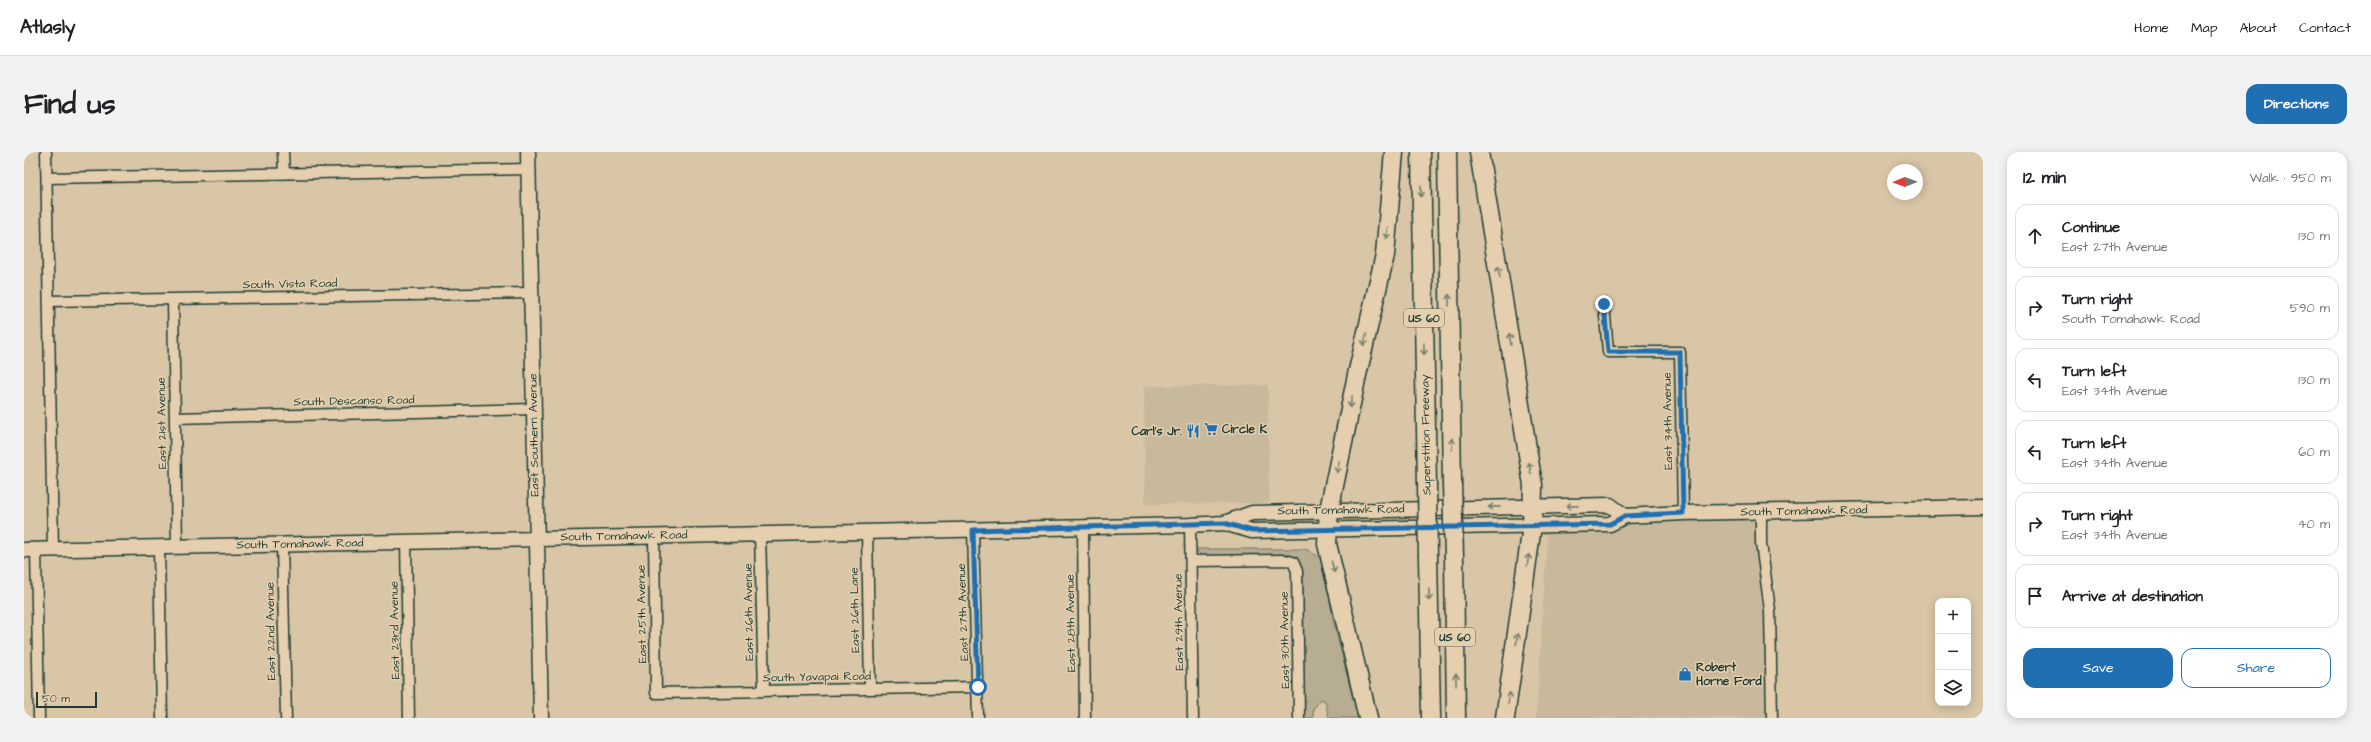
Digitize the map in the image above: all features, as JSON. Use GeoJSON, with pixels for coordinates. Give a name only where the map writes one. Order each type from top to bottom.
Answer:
{"type":"FeatureCollection","features":[{"type":"Feature","properties":{"kind":"highway"},"geometry":{"type":"LineString","coordinates":[[1368,718],[1327,544],[1329,510],[1357,375],[1385,255],[1394,152]]}},
{"type":"Feature","properties":{"kind":"highway","name":"Superstition Freeway"},"geometry":{"type":"LineString","coordinates":[[1421,152],[1431,718]]}},
{"type":"Feature","properties":{"kind":"highway","name":"US 60"},"geometry":{"type":"LineString","coordinates":[[1447,152],[1456,718]]}},
{"type":"Feature","properties":{"kind":"highway"},"geometry":{"type":"LineString","coordinates":[[1479,152],[1533,485],[1532,526],[1505,718]]}},
{"type":"Feature","properties":{"kind":"main road","name":"East Southern Avenue"},"geometry":{"type":"LineString","coordinates":[[528,152],[541,718]]}},
{"type":"Feature","properties":{"kind":"main road","name":"South Tomahawk Road"},"geometry":{"type":"LineString","coordinates":[[30,549],[1190,525],[1224,523],[1252,513],[1329,510],[1610,505],[1625,516]]}},
{"type":"Feature","properties":{"kind":"main road","name":"South Tomahawk Road"},"geometry":{"type":"LineString","coordinates":[[1224,523],[1252,531],[1532,526],[1610,524],[1625,516],[1683,513],[1983,507]]}},
{"type":"Feature","properties":{"kind":"street"},"geometry":{"type":"LineString","coordinates":[[46,152],[53,549]]}},
{"type":"Feature","properties":{"kind":"street"},"geometry":{"type":"LineString","coordinates":[[283,152],[284,174]]}},
{"type":"Feature","properties":{"kind":"street"},"geometry":{"type":"LineString","coordinates":[[47,178],[528,169]]}},
{"type":"Feature","properties":{"kind":"street","name":"South Vista Road"},"geometry":{"type":"LineString","coordinates":[[49,301],[531,293]]}},
{"type":"Feature","properties":{"kind":"street","name":"East 21st Avenue"},"geometry":{"type":"LineString","coordinates":[[172,299],[177,547]]}},
{"type":"Feature","properties":{"kind":"street","name":"East 34th Avenue"},"geometry":{"type":"LineString","coordinates":[[1604,304],[1608,352],[1680,352],[1683,513]]}},
{"type":"Feature","properties":{"kind":"street","name":"South Descanso Road"},"geometry":{"type":"LineString","coordinates":[[175,418],[534,410]]}},
{"type":"Feature","properties":{"kind":"street"},"geometry":{"type":"LineString","coordinates":[[1761,512],[1762,549],[1770,610],[1772,718]]}},
{"type":"Feature","properties":{"kind":"street","name":"East 29th Avenue"},"geometry":{"type":"LineString","coordinates":[[1190,525],[1193,718]]}},
{"type":"Feature","properties":{"kind":"street","name":"East 28th Avenue"},"geometry":{"type":"LineString","coordinates":[[1083,527],[1085,718]]}},
{"type":"Feature","properties":{"kind":"street","name":"East 27th Avenue"},"geometry":{"type":"LineString","coordinates":[[973,530],[978,718]]}},
{"type":"Feature","properties":{"kind":"street","name":"East 26th Lane"},"geometry":{"type":"LineString","coordinates":[[867,532],[870,689]]}},
{"type":"Feature","properties":{"kind":"street","name":"East 26th Avenue"},"geometry":{"type":"LineString","coordinates":[[760,534],[764,691]]}},
{"type":"Feature","properties":{"kind":"street","name":"East 25th Avenue"},"geometry":{"type":"LineString","coordinates":[[654,535],[656,693]]}},
{"type":"Feature","properties":{"kind":"street","name":"East 23rd Avenue"},"geometry":{"type":"LineString","coordinates":[[406,542],[410,718]]}},
{"type":"Feature","properties":{"kind":"street","name":"East 22nd Avenue"},"geometry":{"type":"LineString","coordinates":[[282,544],[286,718]]}},
{"type":"Feature","properties":{"kind":"street"},"geometry":{"type":"LineString","coordinates":[[159,547],[162,718]]}},
{"type":"Feature","properties":{"kind":"street"},"geometry":{"type":"LineString","coordinates":[[30,549],[39,718]]}},
{"type":"Feature","properties":{"kind":"street","name":"East 30th Avenue"},"geometry":{"type":"LineString","coordinates":[[1191,561],[1285,560],[1293,562],[1297,571],[1299,718]]}},
{"type":"Feature","properties":{"kind":"street","name":"South Yavapai Road"},"geometry":{"type":"LineString","coordinates":[[656,693],[978,687]]}},
{"type":"Feature","properties":{"kind":"shaded area"},"geometry":{"type":"Polygon","coordinates":[[[1268,385],[1269,503],[1145,504],[1144,386],[1268,385]]]}},
{"type":"Feature","properties":{"kind":"shaded area"},"geometry":{"type":"Polygon","coordinates":[[[1761,512],[1772,718],[1536,718],[1548,525],[1761,512]]]}},
{"type":"Feature","properties":{"kind":"shaded area"},"geometry":{"type":"Polygon","coordinates":[[[1195,549],[1306,549],[1322,559],[1335,628],[1358,718],[1329,718],[1325,701],[1321,699],[1313,709],[1313,718],[1304,718],[1301,569],[1296,560],[1288,554],[1202,556],[1195,549]]]}},
{"type":"Feature","properties":{"kind":"place","name":"Circle K"},"geometry":{"type":"Point","coordinates":[1211,429]}},
{"type":"Feature","properties":{"kind":"place","name":"Carl's Jr."},"geometry":{"type":"Point","coordinates":[1193,431]}},
{"type":"Feature","properties":{"kind":"place","name":"Robert Horne Ford"},"geometry":{"type":"Point","coordinates":[1685,674]}},
{"type":"Feature","properties":{"kind":"route"},"geometry":{"type":"LineString","coordinates":[[978,687],[973,530],[1224,523],[1252,531],[1610,524],[1625,516],[1683,513],[1680,352],[1608,352],[1604,304]]}}]}
